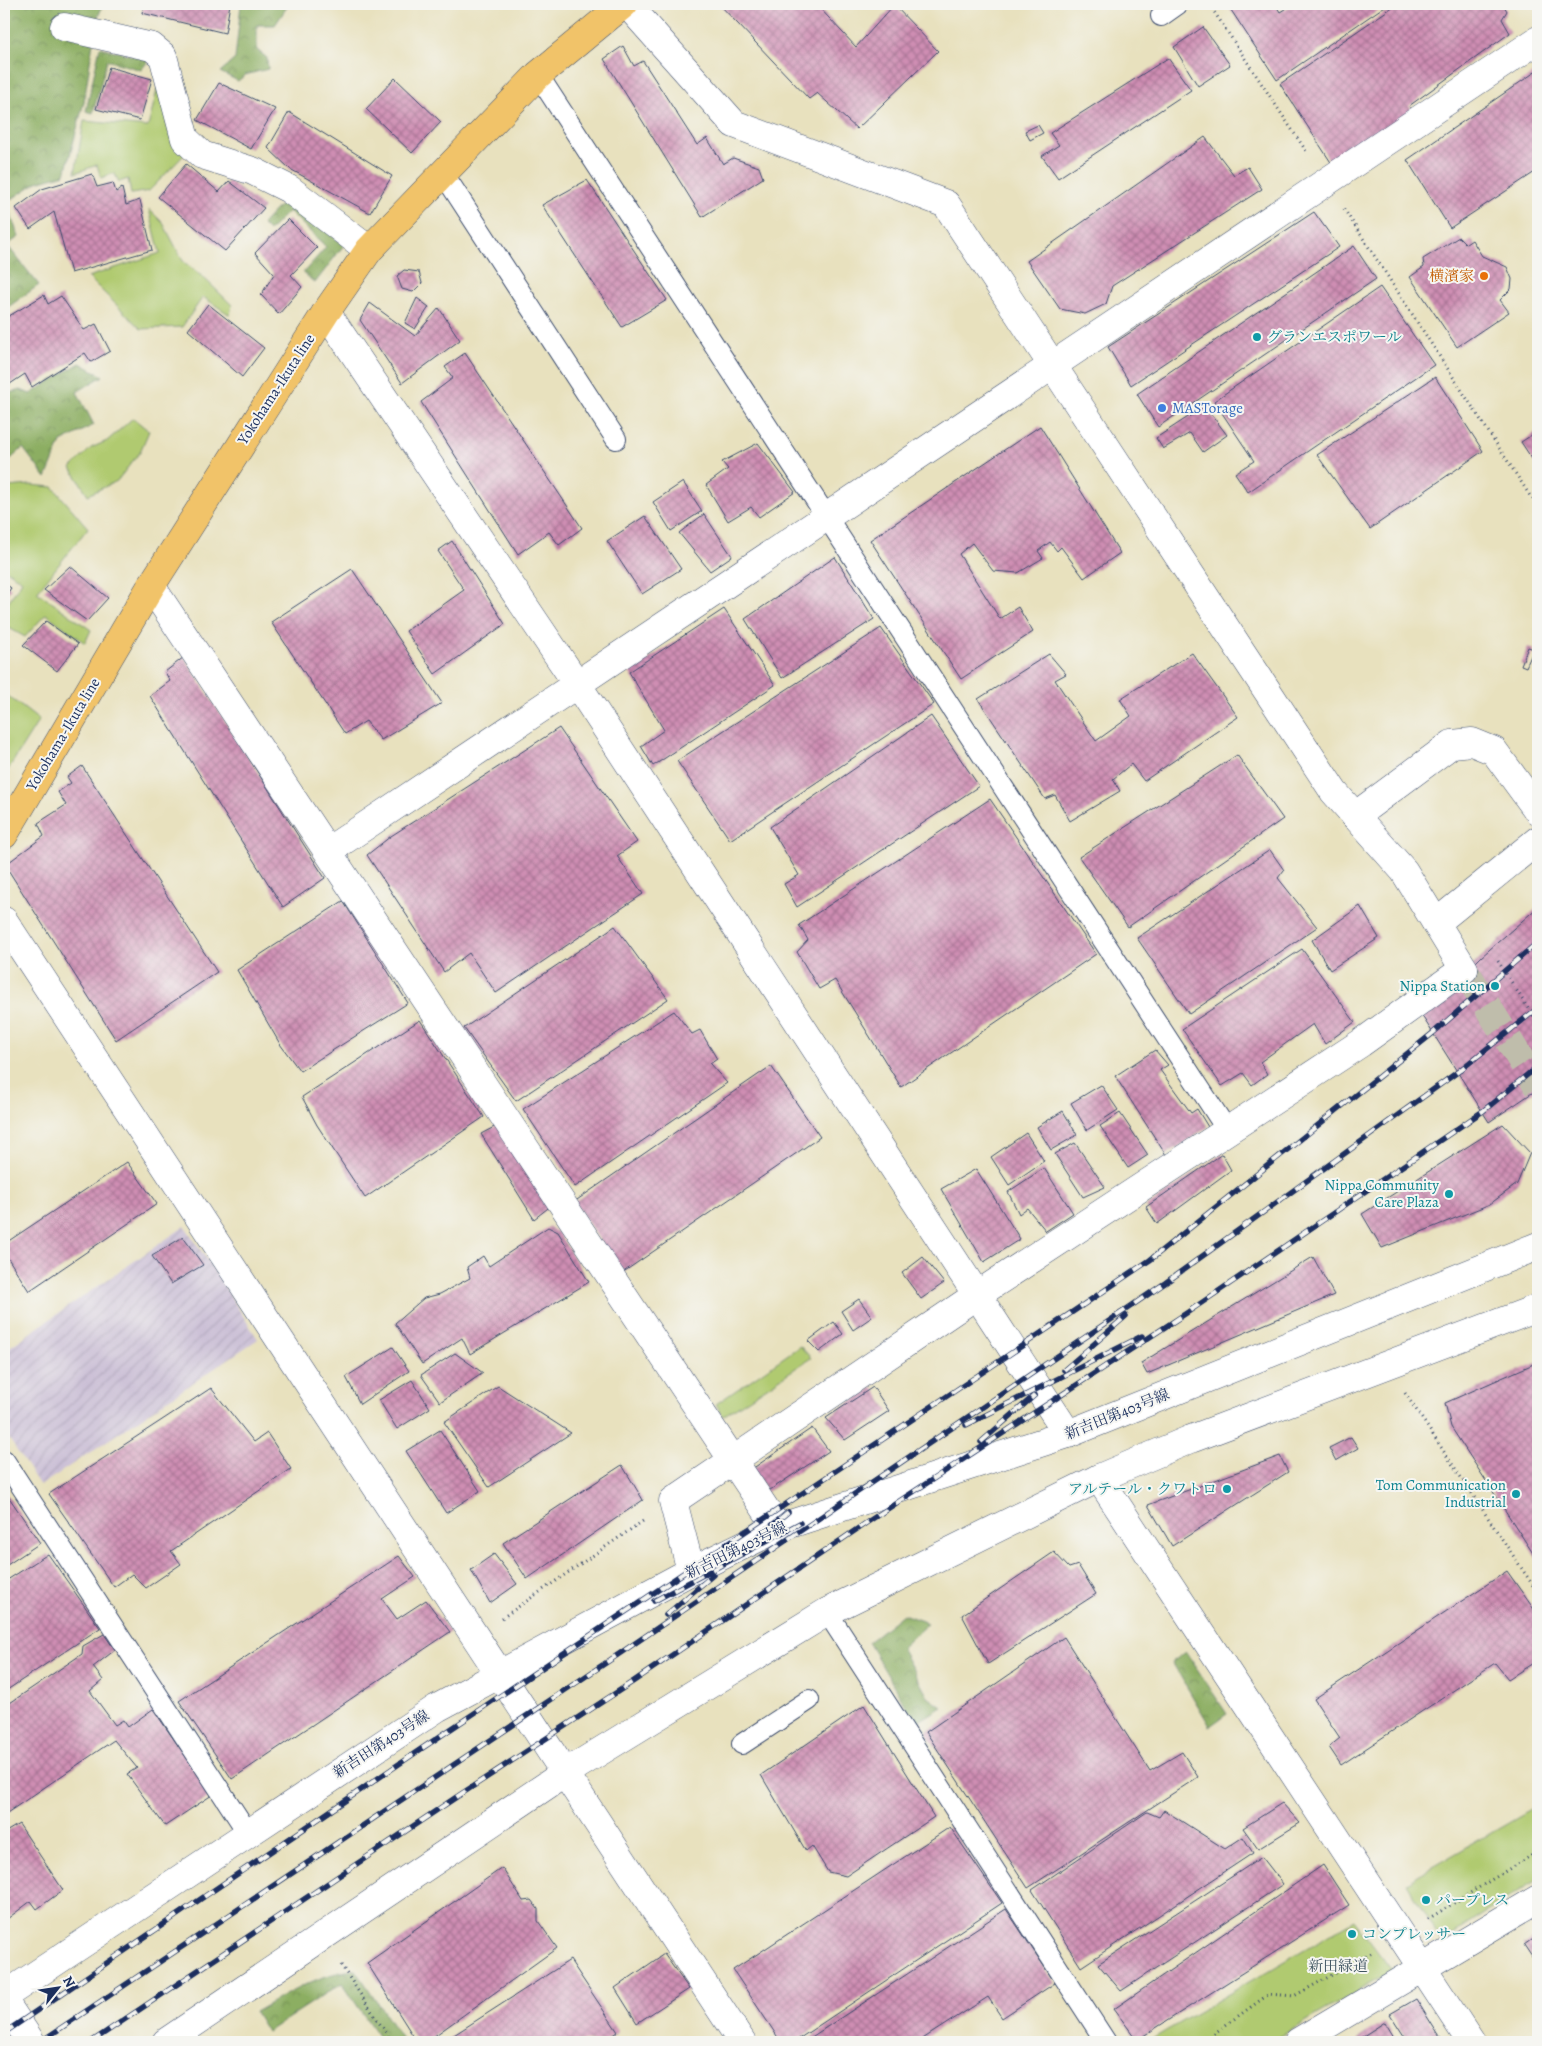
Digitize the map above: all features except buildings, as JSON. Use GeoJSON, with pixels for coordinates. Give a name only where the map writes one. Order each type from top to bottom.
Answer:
{"type":"FeatureCollection","features":[{"type":"Feature","properties":{"kind":"main road","name":"Yokohama-Ikuta line"},"geometry":{"type":"LineString","coordinates":[[4,835],[151,586],[326,312],[369,250],[538,75],[626,4]]}},
{"type":"Feature","properties":{"kind":"street"},"geometry":{"type":"LineString","coordinates":[[626,4],[734,124],[946,204],[1334,792],[1404,872],[1464,969],[1362,1043],[977,1295],[672,1501],[691,1571]]}},
{"type":"Feature","properties":{"kind":"street"},"geometry":{"type":"LineString","coordinates":[[64,27],[152,47],[163,56],[185,139],[202,154],[253,171],[289,189],[369,250]]}},
{"type":"Feature","properties":{"kind":"street"},"geometry":{"type":"LineString","coordinates":[[328,851],[1538,40]]}},
{"type":"Feature","properties":{"kind":"street"},"geometry":{"type":"LineString","coordinates":[[326,312],[577,684],[1068,1434]]}},
{"type":"Feature","properties":{"kind":"street"},"geometry":{"type":"LineString","coordinates":[[151,586],[778,1528]]}},
{"type":"Feature","properties":{"kind":"street"},"geometry":{"type":"LineString","coordinates":[[1355,816],[1452,744],[1472,742],[1494,751],[1538,811]]}},
{"type":"Feature","properties":{"kind":"street"},"geometry":{"type":"LineString","coordinates":[[1436,923],[1538,840]]}},
{"type":"Feature","properties":{"kind":"street"},"geometry":{"type":"LineString","coordinates":[[4,921],[742,2042]]}},
{"type":"Feature","properties":{"kind":"street","name":"新吉田第403号線"},"geometry":{"type":"LineString","coordinates":[[4,1996],[437,1708],[691,1571],[778,1528],[1068,1434],[1538,1246]]}},
{"type":"Feature","properties":{"kind":"street"},"geometry":{"type":"LineString","coordinates":[[166,2042],[565,1773],[827,1612],[1099,1478],[1191,1439],[1538,1308]]}},
{"type":"Feature","properties":{"kind":"street"},"geometry":{"type":"LineString","coordinates":[[1099,1478],[1471,2042]]}},
{"type":"Feature","properties":{"kind":"street"},"geometry":{"type":"LineString","coordinates":[[1298,2042],[1538,1899]]}},
{"type":"Feature","properties":{"kind":"street"},"geometry":{"type":"LineString","coordinates":[[4,2001],[31,2042]]}},
{"type":"Feature","properties":{"kind":"lane"},"geometry":{"type":"LineString","coordinates":[[1161,16],[1178,4]]}},
{"type":"Feature","properties":{"kind":"lane"},"geometry":{"type":"LineString","coordinates":[[538,75],[1227,1130]]}},
{"type":"Feature","properties":{"kind":"lane"},"geometry":{"type":"LineString","coordinates":[[443,173],[616,439]]}},
{"type":"Feature","properties":{"kind":"lane"},"geometry":{"type":"LineString","coordinates":[[4,1460],[248,1833]]}},
{"type":"Feature","properties":{"kind":"lane"},"geometry":{"type":"LineString","coordinates":[[827,1612],[1106,2042]]}},
{"type":"Feature","properties":{"kind":"lane"},"geometry":{"type":"LineString","coordinates":[[742,1744],[809,1700]]}},
{"type":"Feature","properties":{"kind":"path"},"geometry":{"type":"LineString","coordinates":[[1210,4],[1538,508]]}},
{"type":"Feature","properties":{"kind":"path"},"geometry":{"type":"LineString","coordinates":[[1495,958],[1538,1024]]}},
{"type":"Feature","properties":{"kind":"path"},"geometry":{"type":"LineString","coordinates":[[1387,1365],[1538,1593]]}},
{"type":"Feature","properties":{"kind":"path"},"geometry":{"type":"LineString","coordinates":[[475,1636],[672,1501]]}},
{"type":"Feature","properties":{"kind":"path"},"geometry":{"type":"LineString","coordinates":[[1208,2042],[1216,2032],[1269,1994],[1294,1996],[1345,1969],[1538,1851]]}},
{"type":"Feature","properties":{"kind":"path"},"geometry":{"type":"LineString","coordinates":[[338,1960],[392,2042]]}},
{"type":"Feature","properties":{"kind":"shaded area"},"geometry":{"type":"Polygon","coordinates":[[[185,1226],[258,1339],[40,1486],[4,1431],[4,1351],[185,1226]]]}},
{"type":"Feature","properties":{"kind":"green space"},"geometry":{"type":"Polygon","coordinates":[[[4,4],[103,4],[96,23],[84,102],[65,174],[37,182],[6,203],[19,237],[7,245],[39,285],[4,310],[4,4]]]}},
{"type":"Feature","properties":{"kind":"green space"},"geometry":{"type":"Polygon","coordinates":[[[241,4],[289,4],[275,25],[257,25],[257,50],[267,58],[268,69],[245,75],[238,81],[220,72],[235,59],[241,4]]]}},
{"type":"Feature","properties":{"kind":"green space"},"geometry":{"type":"Polygon","coordinates":[[[100,47],[149,60],[141,70],[107,60],[93,113],[86,111],[100,47]]]}},
{"type":"Feature","properties":{"kind":"green space"},"geometry":{"type":"Polygon","coordinates":[[[160,78],[184,155],[149,191],[131,194],[128,179],[119,182],[114,173],[101,178],[97,165],[75,173],[84,121],[148,127],[160,78]]]}},
{"type":"Feature","properties":{"kind":"green space"},"geometry":{"type":"Polygon","coordinates":[[[286,199],[344,245],[315,283],[303,273],[326,247],[289,211],[269,231],[262,224],[286,199]]]}},
{"type":"Feature","properties":{"kind":"green space"},"geometry":{"type":"Polygon","coordinates":[[[149,209],[163,223],[183,261],[232,305],[230,315],[203,297],[182,327],[141,329],[88,277],[160,253],[149,209]]]}},
{"type":"Feature","properties":{"kind":"green space"},"geometry":{"type":"Polygon","coordinates":[[[80,363],[103,376],[77,392],[94,425],[61,442],[46,478],[23,448],[4,465],[4,394],[21,390],[30,394],[80,363]]]}},
{"type":"Feature","properties":{"kind":"green space"},"geometry":{"type":"Polygon","coordinates":[[[133,418],[149,431],[140,452],[117,481],[88,495],[71,468],[91,448],[107,441],[133,418]]]}},
{"type":"Feature","properties":{"kind":"green space"},"geometry":{"type":"Polygon","coordinates":[[[30,485],[53,487],[88,528],[37,592],[91,630],[85,643],[46,614],[25,637],[9,628],[4,634],[4,608],[22,581],[4,568],[4,491],[8,487],[30,485]]]}},
{"type":"Feature","properties":{"kind":"green space"},"geometry":{"type":"Polygon","coordinates":[[[4,693],[39,720],[4,776],[4,693]]]}},
{"type":"Feature","properties":{"kind":"green space"},"geometry":{"type":"Polygon","coordinates":[[[800,1346],[811,1358],[723,1416],[716,1404],[800,1346]]]}},
{"type":"Feature","properties":{"kind":"green space"},"geometry":{"type":"Polygon","coordinates":[[[903,1614],[928,1623],[901,1648],[928,1697],[942,1707],[916,1723],[868,1642],[903,1614]]]}},
{"type":"Feature","properties":{"kind":"green space"},"geometry":{"type":"Polygon","coordinates":[[[1186,1652],[1227,1714],[1210,1726],[1172,1662],[1186,1652]]]}},
{"type":"Feature","properties":{"kind":"green space"},"geometry":{"type":"Polygon","coordinates":[[[1538,1806],[1538,1880],[1441,1942],[1406,1882],[1538,1806]]]}},
{"type":"Feature","properties":{"kind":"green space","name":"新田緑道"},"geometry":{"type":"Polygon","coordinates":[[[1354,1920],[1392,1971],[1271,2042],[1147,2042],[1354,1920]]]}},
{"type":"Feature","properties":{"kind":"green space"},"geometry":{"type":"Polygon","coordinates":[[[356,1970],[404,2042],[382,2042],[342,1983],[267,2032],[255,2012],[316,1980],[329,1975],[356,1970]]]}},
{"type":"Feature","properties":{"kind":"tunnel"},"geometry":{"type":"LineString","coordinates":[[1464,969],[1538,1087]]}},
{"type":"Feature","properties":{"kind":"railway"},"geometry":{"type":"LineString","coordinates":[[4,2033],[421,1749],[1150,1260],[1433,1033],[1538,942]]}},
{"type":"Feature","properties":{"kind":"railway"},"geometry":{"type":"LineString","coordinates":[[40,2042],[622,1652],[1165,1283],[1459,1071],[1538,1008]]}},
{"type":"Feature","properties":{"kind":"railway"},"geometry":{"type":"LineString","coordinates":[[91,2042],[455,1798],[634,1681],[869,1521],[1188,1312],[1483,1111],[1538,1066]]}},
{"type":"Feature","properties":{"kind":"railway"},"geometry":{"type":"LineString","coordinates":[[1064,1370],[1126,1316]]}},
{"type":"Feature","properties":{"kind":"railway"},"geometry":{"type":"LineString","coordinates":[[966,1425],[1142,1336]]}},
{"type":"Feature","properties":{"kind":"railway"},"geometry":{"type":"LineString","coordinates":[[981,1442],[1035,1395]]}},
{"type":"Feature","properties":{"kind":"railway"},"geometry":{"type":"LineString","coordinates":[[746,1547],[788,1512]]}},
{"type":"Feature","properties":{"kind":"railway"},"geometry":{"type":"LineString","coordinates":[[654,1601],[800,1523]]}},
{"type":"Feature","properties":{"kind":"railway"},"geometry":{"type":"LineString","coordinates":[[666,1615],[713,1575]]}},
{"type":"Feature","properties":{"kind":"place","name":"横濱家"},"geometry":{"type":"Point","coordinates":[1484,276]}},
{"type":"Feature","properties":{"kind":"place","name":"グランエスポワール"},"geometry":{"type":"Point","coordinates":[1257,337]}},
{"type":"Feature","properties":{"kind":"place","name":"MASTorage"},"geometry":{"type":"Point","coordinates":[1162,408]}},
{"type":"Feature","properties":{"kind":"place","name":"Nippa Station"},"geometry":{"type":"Point","coordinates":[1495,986]}},
{"type":"Feature","properties":{"kind":"place","name":"Nippa Community Care Plaza"},"geometry":{"type":"Point","coordinates":[1449,1194]}},
{"type":"Feature","properties":{"kind":"place","name":"アルテール・クワトロ"},"geometry":{"type":"Point","coordinates":[1227,1489]}},
{"type":"Feature","properties":{"kind":"place","name":"Tom Communication Industrial"},"geometry":{"type":"Point","coordinates":[1516,1494]}},
{"type":"Feature","properties":{"kind":"place","name":"パープレス"},"geometry":{"type":"Point","coordinates":[1426,1900]}},
{"type":"Feature","properties":{"kind":"place","name":"コンプレッサー"},"geometry":{"type":"Point","coordinates":[1352,1934]}}]}
